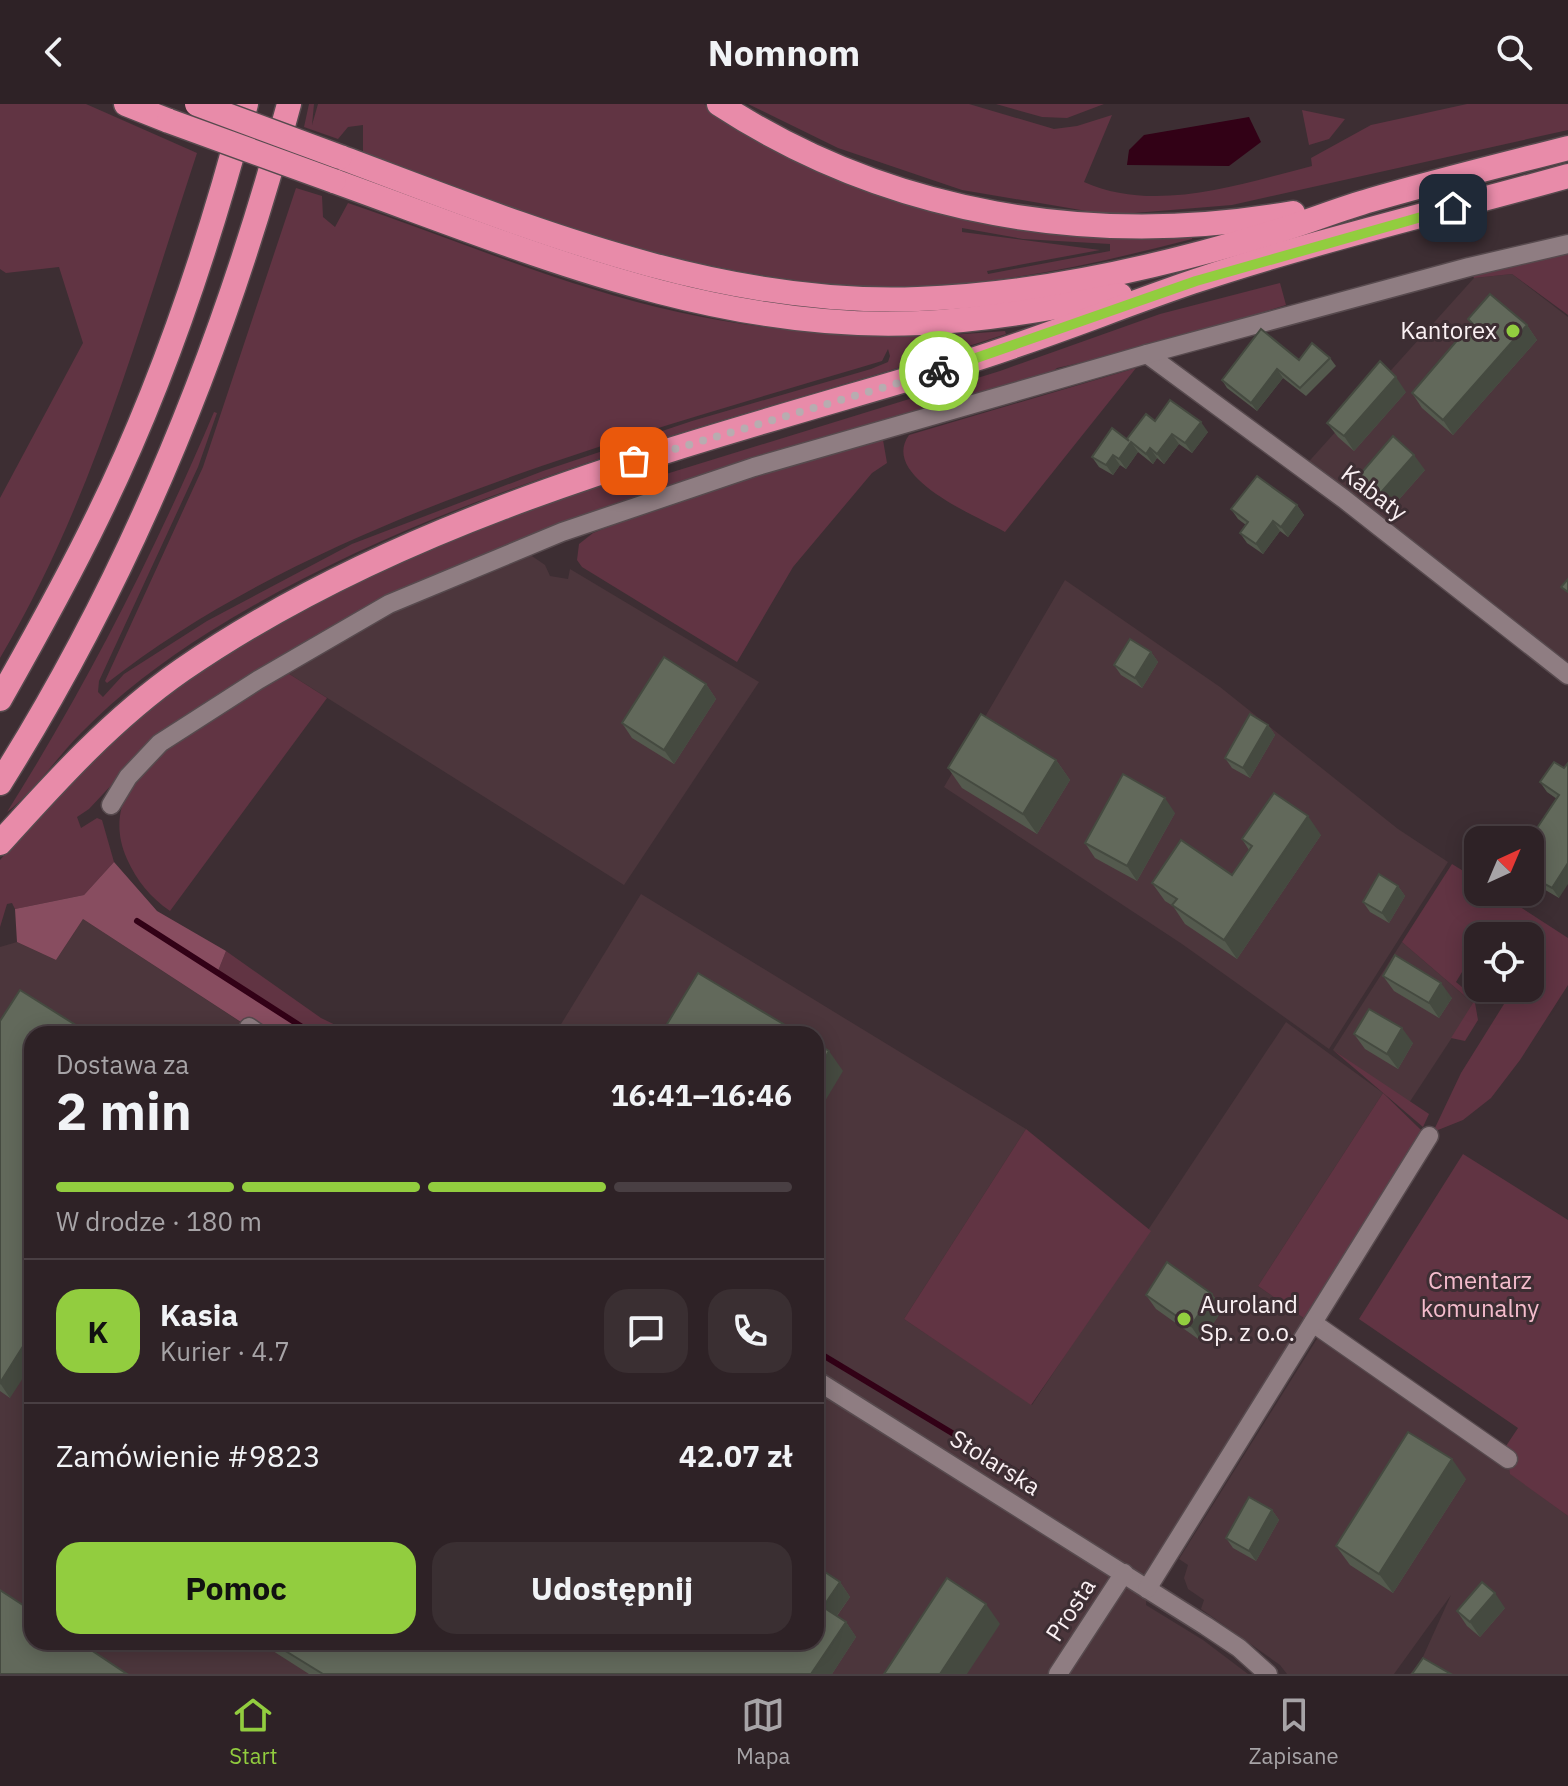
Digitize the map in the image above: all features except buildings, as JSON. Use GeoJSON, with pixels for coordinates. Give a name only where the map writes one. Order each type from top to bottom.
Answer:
{"type":"FeatureCollection","features":[{"type":"Feature","properties":{"kind":"highway"},"geometry":{"type":"LineString","coordinates":[[126,104],[587,272],[680,298],[744,311],[827,320],[919,323],[999,316],[1196,281]]}},
{"type":"Feature","properties":{"kind":"highway"},"geometry":{"type":"LineString","coordinates":[[197,104],[545,232],[688,275],[789,290],[916,299],[996,293],[1106,273],[1267,235],[1370,200],[1568,148]]}},
{"type":"Feature","properties":{"kind":"highway"},"geometry":{"type":"LineString","coordinates":[[0,699],[99,514],[142,412],[208,240],[246,104]]}},
{"type":"Feature","properties":{"kind":"highway"},"geometry":{"type":"LineString","coordinates":[[0,783],[59,684],[124,560],[186,423],[242,269],[289,104]]}},
{"type":"Feature","properties":{"kind":"highway"},"geometry":{"type":"LineString","coordinates":[[719,104],[778,138],[866,178],[978,211],[1062,225],[1171,229],[1245,222],[1370,200]]}},
{"type":"Feature","properties":{"kind":"highway"},"geometry":{"type":"LineString","coordinates":[[0,843],[111,727],[180,671],[260,621],[341,578],[505,508],[680,446],[950,367],[1196,281],[1568,176]]}},
{"type":"Feature","properties":{"kind":"street"},"geometry":{"type":"LineString","coordinates":[[111,805],[128,777],[160,743],[258,680],[389,604],[562,532],[754,467],[1147,354],[1469,267],[1568,244]]}},
{"type":"Feature","properties":{"kind":"street","name":"Kabaty"},"geometry":{"type":"LineString","coordinates":[[1147,354],[1356,509],[1568,675]]}},
{"type":"Feature","properties":{"kind":"street"},"geometry":{"type":"LineString","coordinates":[[1147,1589],[1429,1136]]}},
{"type":"Feature","properties":{"kind":"street"},"geometry":{"type":"LineString","coordinates":[[1313,1323],[1508,1459]]}},
{"type":"Feature","properties":{"kind":"street","name":"Stolarska"},"geometry":{"type":"LineString","coordinates":[[824,1385],[1124,1573],[1239,1648],[1268,1674]]}},
{"type":"Feature","properties":{"kind":"street","name":"Prosta"},"geometry":{"type":"LineString","coordinates":[[1058,1674],[1124,1573]]}},
{"type":"Feature","properties":{"kind":"shaded area"},"geometry":{"type":"Polygon","coordinates":[[[1249,117],[1261,142],[1229,166],[1127,165],[1129,150],[1144,135],[1249,117]]]}},
{"type":"Feature","properties":{"kind":"shaded area"},"geometry":{"type":"Polygon","coordinates":[[[1512,274],[1568,317],[1568,669],[1303,468],[1474,278],[1512,274]]]}},
{"type":"Feature","properties":{"kind":"shaded area"},"geometry":{"type":"Polygon","coordinates":[[[529,554],[545,565],[550,576],[568,579],[570,569],[759,682],[624,885],[283,670],[390,606],[529,554]]]}},
{"type":"Feature","properties":{"kind":"shaded area"},"geometry":{"type":"Polygon","coordinates":[[[1065,580],[1220,687],[1398,829],[1448,862],[1329,1049],[1182,944],[944,787],[1065,580]]]}},
{"type":"Feature","properties":{"kind":"shaded area"},"geometry":{"type":"Polygon","coordinates":[[[114,862],[157,911],[226,951],[218,971],[134,920],[297,1026],[263,1026],[248,1017],[244,1024],[83,919],[56,960],[17,942],[15,909],[84,895],[114,862]]]}},
{"type":"Feature","properties":{"kind":"shaded area"},"geometry":{"type":"Polygon","coordinates":[[[641,894],[1026,1129],[904,1319],[1032,1405],[1286,1022],[1383,1093],[1258,1286],[1305,1319],[1147,1589],[1146,1605],[1203,1640],[1248,1674],[0,1674],[0,947],[17,942],[56,960],[83,919],[247,1026],[24,1026],[24,1650],[824,1650],[824,1026],[560,1026],[641,894]]]}},
{"type":"Feature","properties":{"kind":"shaded area"},"geometry":{"type":"Polygon","coordinates":[[[1402,942],[1464,995],[1464,1002],[1474,1004],[1409,1103],[1333,1050],[1402,942]]]}},
{"type":"Feature","properties":{"kind":"shaded area"},"geometry":{"type":"Polygon","coordinates":[[[1320,1334],[1508,1459],[1511,1474],[1568,1516],[1568,1674],[1410,1674],[1422,1659],[1451,1595],[1394,1674],[1287,1674],[1280,1665],[1201,1609],[1204,1600],[1188,1589],[1184,1578],[1188,1565],[1179,1559],[1320,1334]]]}},
{"type":"Feature","properties":{"kind":"green space"},"geometry":{"type":"Polygon","coordinates":[[[0,104],[86,104],[197,153],[134,347],[88,475],[33,598],[0,658],[0,498],[83,343],[59,267],[6,273],[0,269],[0,104]]]}},
{"type":"Feature","properties":{"kind":"green space"},"geometry":{"type":"Polygon","coordinates":[[[309,104],[314,104],[312,125],[318,104],[704,104],[719,114],[994,224],[1065,235],[1192,236],[1192,239],[1074,267],[985,281],[877,286],[801,281],[726,269],[652,251],[506,205],[363,152],[363,125],[348,127],[338,139],[304,127],[309,104]],[[962,228],[962,232],[1100,250],[987,271],[988,274],[1110,251],[1110,244],[1023,239],[962,228]]]}},
{"type":"Feature","properties":{"kind":"green space"},"geometry":{"type":"Polygon","coordinates":[[[748,104],[969,104],[1054,129],[1077,126],[1112,115],[1084,182],[1140,196],[1198,193],[1312,166],[1311,158],[1371,125],[1467,104],[1568,104],[1568,130],[1232,205],[1110,215],[962,190],[838,148],[748,104]]]}},
{"type":"Feature","properties":{"kind":"green space"},"geometry":{"type":"Polygon","coordinates":[[[996,104],[1104,104],[1067,118],[1042,117],[996,104]]]}},
{"type":"Feature","properties":{"kind":"green space"},"geometry":{"type":"Polygon","coordinates":[[[1302,110],[1345,119],[1329,139],[1309,145],[1302,110]]]}},
{"type":"Feature","properties":{"kind":"green space"},"geometry":{"type":"Polygon","coordinates":[[[296,188],[322,196],[323,217],[335,227],[348,203],[594,290],[678,312],[760,326],[841,334],[923,336],[1005,331],[1006,334],[598,459],[497,494],[398,534],[302,579],[209,632],[142,679],[96,719],[7,812],[65,715],[118,616],[214,412],[217,413],[198,467],[99,681],[98,692],[103,697],[124,674],[207,621],[352,544],[543,471],[692,421],[871,369],[888,362],[890,356],[888,349],[882,361],[581,453],[378,529],[281,574],[190,625],[107,683],[105,681],[203,467],[296,188]]]}},
{"type":"Feature","properties":{"kind":"green space"},"geometry":{"type":"Polygon","coordinates":[[[1568,244],[1568,315],[1512,274],[1474,278],[1469,267],[1568,244]]]}},
{"type":"Feature","properties":{"kind":"green space"},"geometry":{"type":"Polygon","coordinates":[[[1280,283],[1286,305],[1146,348],[1057,368],[1034,386],[596,512],[520,539],[389,597],[147,747],[89,809],[77,817],[81,828],[97,818],[102,820],[114,862],[84,895],[15,909],[12,903],[7,904],[0,927],[0,860],[70,780],[128,722],[238,647],[372,575],[465,534],[608,483],[611,491],[1000,371],[1160,314],[1280,283]]]}},
{"type":"Feature","properties":{"kind":"green space"},"geometry":{"type":"Polygon","coordinates":[[[1136,368],[1005,532],[935,493],[907,466],[903,451],[909,435],[1136,368]]]}},
{"type":"Feature","properties":{"kind":"green space"},"geometry":{"type":"Polygon","coordinates":[[[883,440],[887,463],[872,473],[793,567],[737,662],[582,567],[577,560],[579,544],[593,533],[707,488],[883,440]]]}},
{"type":"Feature","properties":{"kind":"green space"},"geometry":{"type":"Polygon","coordinates":[[[283,670],[327,698],[170,911],[145,888],[127,859],[119,826],[125,797],[142,769],[166,745],[227,703],[283,670]]]}},
{"type":"Feature","properties":{"kind":"green space"},"geometry":{"type":"Polygon","coordinates":[[[1452,864],[1464,871],[1464,906],[1519,906],[1543,922],[1464,922],[1464,973],[1456,982],[1464,989],[1464,995],[1402,942],[1452,864]]]}},
{"type":"Feature","properties":{"kind":"green space"},"geometry":{"type":"Polygon","coordinates":[[[1544,922],[1568,938],[1568,985],[1520,1060],[1491,1098],[1463,1120],[1433,1132],[1461,1073],[1505,1002],[1544,1002],[1544,922]]]}},
{"type":"Feature","properties":{"kind":"green space"},"geometry":{"type":"Polygon","coordinates":[[[226,951],[321,1018],[338,1026],[304,1026],[218,971],[226,951]]]}},
{"type":"Feature","properties":{"kind":"green space"},"geometry":{"type":"Polygon","coordinates":[[[1473,1003],[1478,1020],[1465,1041],[1451,1038],[1473,1003]]]}},
{"type":"Feature","properties":{"kind":"green space"},"geometry":{"type":"Polygon","coordinates":[[[1333,1050],[1429,1114],[1423,1127],[1333,1050]]]}},
{"type":"Feature","properties":{"kind":"green space"},"geometry":{"type":"Polygon","coordinates":[[[1383,1093],[1421,1130],[1305,1319],[1258,1286],[1383,1093]]]}},
{"type":"Feature","properties":{"kind":"green space"},"geometry":{"type":"Polygon","coordinates":[[[1026,1129],[1151,1231],[1031,1405],[904,1319],[1026,1129]]]}},
{"type":"Feature","properties":{"kind":"green space","name":"Cmentarz komunalny"},"geometry":{"type":"Polygon","coordinates":[[[1463,1154],[1568,1220],[1568,1516],[1510,1474],[1506,1446],[1518,1428],[1359,1319],[1463,1154]]]}},
{"type":"Feature","properties":{"kind":"waterway"},"geometry":{"type":"LineString","coordinates":[[137,921],[301,1026]]}},
{"type":"Feature","properties":{"kind":"waterway"},"geometry":{"type":"LineString","coordinates":[[824,1356],[1035,1483]]}},
{"type":"Feature","properties":{"kind":"way so far"},"geometry":{"type":"LineString","coordinates":[[634,461],[939,371]]}},
{"type":"Feature","properties":{"kind":"place","name":"Kantorex"},"geometry":{"type":"Point","coordinates":[1513,331]}},
{"type":"Feature","properties":{"kind":"place","name":"Auroland Sp. z o.o."},"geometry":{"type":"Point","coordinates":[1184,1319]}},
{"type":"Feature","properties":{"kind":"route"},"geometry":{"type":"LineString","coordinates":[[939,371],[1196,281],[1453,208]]}}]}
